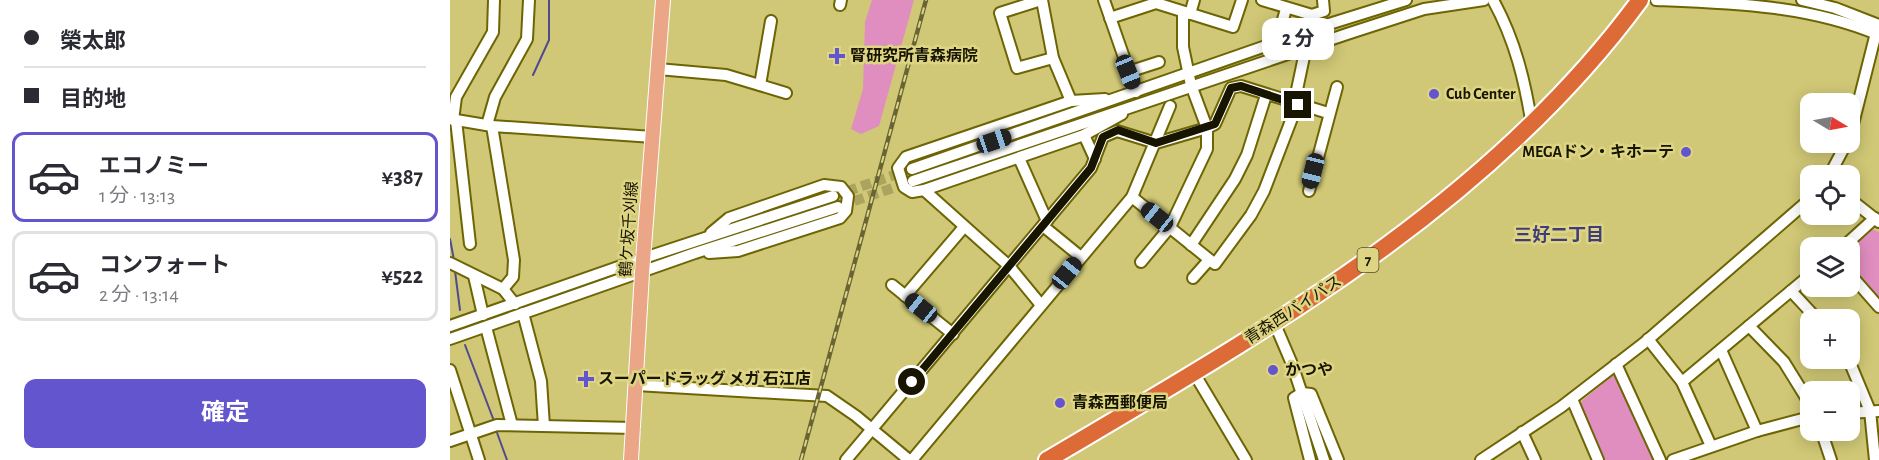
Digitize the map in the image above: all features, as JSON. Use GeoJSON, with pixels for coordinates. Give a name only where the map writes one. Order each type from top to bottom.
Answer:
{"type":"FeatureCollection","features":[{"type":"Feature","properties":{"kind":"highway","name":"青森西バイパス"},"geometry":{"type":"LineString","coordinates":[[1047,460],[1194,373],[1320,294],[1409,231],[1455,195],[1532,126],[1611,39],[1640,0]]}},
{"type":"Feature","properties":{"kind":"main road","name":"鶴ケ坂千刈線"},"geometry":{"type":"LineString","coordinates":[[631,460],[642,273],[663,0]]}},
{"type":"Feature","properties":{"kind":"street"},"geometry":{"type":"LineString","coordinates":[[470,244],[453,120],[456,97],[493,32],[494,0]]}},
{"type":"Feature","properties":{"kind":"street"},"geometry":{"type":"LineString","coordinates":[[503,288],[513,277],[510,225],[489,125],[495,97],[527,39],[529,0]]}},
{"type":"Feature","properties":{"kind":"street"},"geometry":{"type":"LineString","coordinates":[[1053,58],[1017,68],[1000,13],[1041,0],[1053,58],[1071,101]]}},
{"type":"Feature","properties":{"kind":"street"},"geometry":{"type":"LineString","coordinates":[[1104,0],[1136,92]]}},
{"type":"Feature","properties":{"kind":"street"},"geometry":{"type":"LineString","coordinates":[[1141,262],[1170,227],[1206,149],[1207,128],[1189,80],[1183,47],[1186,13],[1194,0]]}},
{"type":"Feature","properties":{"kind":"street"},"geometry":{"type":"LineString","coordinates":[[1110,18],[1155,2],[1233,27],[1242,0]]}},
{"type":"Feature","properties":{"kind":"street"},"geometry":{"type":"LineString","coordinates":[[1262,0],[1312,15],[1323,6],[1329,24]]}},
{"type":"Feature","properties":{"kind":"street"},"geometry":{"type":"LineString","coordinates":[[1117,98],[1071,101],[906,157],[898,168],[904,187],[912,192],[924,190],[1084,135],[1135,105],[1189,80],[1329,24],[1406,0]]}},
{"type":"Feature","properties":{"kind":"street"},"geometry":{"type":"LineString","coordinates":[[912,169],[1136,92],[1189,80],[1306,47],[1425,9],[1484,0]]}},
{"type":"Feature","properties":{"kind":"street"},"geometry":{"type":"LineString","coordinates":[[1493,0],[1505,23],[1523,73],[1532,126]]}},
{"type":"Feature","properties":{"kind":"street"},"geometry":{"type":"LineString","coordinates":[[1656,0],[1743,3],[1785,9],[1878,30]]}},
{"type":"Feature","properties":{"kind":"street"},"geometry":{"type":"LineString","coordinates":[[1802,0],[1835,8],[1878,30]]}},
{"type":"Feature","properties":{"kind":"street"},"geometry":{"type":"LineString","coordinates":[[1282,5],[1282,22]]}},
{"type":"Feature","properties":{"kind":"street"},"geometry":{"type":"LineString","coordinates":[[760,85],[771,21]]}},
{"type":"Feature","properties":{"kind":"street"},"geometry":{"type":"LineString","coordinates":[[1860,98],[1878,30]]}},
{"type":"Feature","properties":{"kind":"street"},"geometry":{"type":"LineString","coordinates":[[1132,197],[1215,264],[1251,215],[1273,172],[1296,104],[1306,47]]}},
{"type":"Feature","properties":{"kind":"street"},"geometry":{"type":"LineString","coordinates":[[1128,72],[1159,62]]}},
{"type":"Feature","properties":{"kind":"street"},"geometry":{"type":"LineString","coordinates":[[658,69],[726,75],[786,93]]}},
{"type":"Feature","properties":{"kind":"street"},"geometry":{"type":"LineString","coordinates":[[846,460],[1091,168],[1103,137],[1118,130],[1156,143],[1207,128],[1215,124],[1231,88],[1241,86],[1328,113]]}},
{"type":"Feature","properties":{"kind":"street"},"geometry":{"type":"LineString","coordinates":[[1309,191],[1328,113],[1337,87]]}},
{"type":"Feature","properties":{"kind":"street"},"geometry":{"type":"LineString","coordinates":[[1191,245],[1235,179],[1250,146],[1266,95]]}},
{"type":"Feature","properties":{"kind":"street"},"geometry":{"type":"LineString","coordinates":[[913,181],[1135,105]]}},
{"type":"Feature","properties":{"kind":"street"},"geometry":{"type":"LineString","coordinates":[[636,385],[819,394],[837,402],[910,460],[1132,197],[1170,106]]}},
{"type":"Feature","properties":{"kind":"street"},"geometry":{"type":"LineString","coordinates":[[453,120],[489,125],[653,137]]}},
{"type":"Feature","properties":{"kind":"street"},"geometry":{"type":"LineString","coordinates":[[1084,135],[1095,159]]}},
{"type":"Feature","properties":{"kind":"street"},"geometry":{"type":"LineString","coordinates":[[1019,158],[1045,223],[1081,257]]}},
{"type":"Feature","properties":{"kind":"street"},"geometry":{"type":"LineString","coordinates":[[695,253],[738,251],[840,218],[846,211],[848,196],[841,187],[824,185],[729,218],[704,239]]}},
{"type":"Feature","properties":{"kind":"street"},"geometry":{"type":"LineString","coordinates":[[924,190],[1009,266],[1041,305]]}},
{"type":"Feature","properties":{"kind":"street"},"geometry":{"type":"LineString","coordinates":[[450,326],[644,258],[833,196]]}},
{"type":"Feature","properties":{"kind":"street"},"geometry":{"type":"LineString","coordinates":[[450,339],[695,253],[838,207]]}},
{"type":"Feature","properties":{"kind":"street"},"geometry":{"type":"LineString","coordinates":[[1856,237],[1877,220],[1860,207]]}},
{"type":"Feature","properties":{"kind":"street"},"geometry":{"type":"LineString","coordinates":[[1481,460],[1572,399],[1648,339],[1800,208]]}},
{"type":"Feature","properties":{"kind":"street"},"geometry":{"type":"LineString","coordinates":[[905,296],[964,227]]}},
{"type":"Feature","properties":{"kind":"street"},"geometry":{"type":"LineString","coordinates":[[1193,278],[1209,260]]}},
{"type":"Feature","properties":{"kind":"street"},"geometry":{"type":"LineString","coordinates":[[453,264],[503,288],[515,304]]}},
{"type":"Feature","properties":{"kind":"street"},"geometry":{"type":"LineString","coordinates":[[474,276],[483,315]]}},
{"type":"Feature","properties":{"kind":"street"},"geometry":{"type":"LineString","coordinates":[[1682,381],[1800,283]]}},
{"type":"Feature","properties":{"kind":"street"},"geometry":{"type":"LineString","coordinates":[[892,285],[952,334]]}},
{"type":"Feature","properties":{"kind":"street"},"geometry":{"type":"LineString","coordinates":[[1860,285],[1879,307]]}},
{"type":"Feature","properties":{"kind":"street"},"geometry":{"type":"LineString","coordinates":[[1791,291],[1808,309]]}},
{"type":"Feature","properties":{"kind":"street"},"geometry":{"type":"LineString","coordinates":[[523,314],[541,381],[544,426]]}},
{"type":"Feature","properties":{"kind":"street"},"geometry":{"type":"LineString","coordinates":[[1274,322],[1302,393],[1324,460]]}},
{"type":"Feature","properties":{"kind":"street"},"geometry":{"type":"LineString","coordinates":[[1749,326],[1784,362],[1800,383]]}},
{"type":"Feature","properties":{"kind":"street"},"geometry":{"type":"LineString","coordinates":[[486,327],[512,425]]}},
{"type":"Feature","properties":{"kind":"street"},"geometry":{"type":"LineString","coordinates":[[1648,339],[1682,381],[1712,446]]}},
{"type":"Feature","properties":{"kind":"street"},"geometry":{"type":"LineString","coordinates":[[1721,350],[1757,431]]}},
{"type":"Feature","properties":{"kind":"street"},"geometry":{"type":"LineString","coordinates":[[1616,364],[1660,460]]}},
{"type":"Feature","properties":{"kind":"street"},"geometry":{"type":"LineString","coordinates":[[1854,369],[1875,411],[1875,460]]}},
{"type":"Feature","properties":{"kind":"street"},"geometry":{"type":"LineString","coordinates":[[450,370],[468,433],[479,460]]}},
{"type":"Feature","properties":{"kind":"street"},"geometry":{"type":"LineString","coordinates":[[1194,373],[1246,460]]}},
{"type":"Feature","properties":{"kind":"street"},"geometry":{"type":"LineString","coordinates":[[1310,460],[1294,398],[1302,393],[1311,394],[1338,460]]}},
{"type":"Feature","properties":{"kind":"street"},"geometry":{"type":"LineString","coordinates":[[1572,399],[1598,460]]}},
{"type":"Feature","properties":{"kind":"street"},"geometry":{"type":"LineString","coordinates":[[1860,412],[1875,411]]}},
{"type":"Feature","properties":{"kind":"street"},"geometry":{"type":"LineString","coordinates":[[1673,460],[1757,431],[1800,420]]}},
{"type":"Feature","properties":{"kind":"street"},"geometry":{"type":"LineString","coordinates":[[450,441],[494,425],[634,428]]}},
{"type":"Feature","properties":{"kind":"street"},"geometry":{"type":"LineString","coordinates":[[1522,432],[1535,460]]}},
{"type":"Feature","properties":{"kind":"street"},"geometry":{"type":"LineString","coordinates":[[1825,441],[1831,460]]}},
{"type":"Feature","properties":{"kind":"shaded area"},"geometry":{"type":"Polygon","coordinates":[[[872,0],[914,0],[879,126],[861,134],[851,129],[863,89],[865,22],[872,0]]]}},
{"type":"Feature","properties":{"kind":"shaded area"},"geometry":{"type":"Polygon","coordinates":[[[1871,229],[1879,232],[1879,299],[1860,277],[1860,238],[1871,229]]]}},
{"type":"Feature","properties":{"kind":"shaded area"},"geometry":{"type":"Polygon","coordinates":[[[1613,375],[1618,376],[1654,460],[1604,460],[1581,406],[1582,401],[1613,375]]]}},
{"type":"Feature","properties":{"kind":"waterway"},"geometry":{"type":"LineString","coordinates":[[533,75],[549,40],[549,0]]}},
{"type":"Feature","properties":{"kind":"waterway"},"geometry":{"type":"LineString","coordinates":[[450,239],[454,260]]}},
{"type":"Feature","properties":{"kind":"waterway"},"geometry":{"type":"LineString","coordinates":[[455,271],[460,310]]}},
{"type":"Feature","properties":{"kind":"waterway"},"geometry":{"type":"LineString","coordinates":[[465,345],[494,421]]}},
{"type":"Feature","properties":{"kind":"waterway"},"geometry":{"type":"LineString","coordinates":[[496,430],[507,460]]}},
{"type":"Feature","properties":{"kind":"tunnel"},"geometry":{"type":"LineString","coordinates":[[833,196],[912,169]]}},
{"type":"Feature","properties":{"kind":"tunnel"},"geometry":{"type":"LineString","coordinates":[[840,206],[910,182]]}},
{"type":"Feature","properties":{"kind":"railway"},"geometry":{"type":"LineString","coordinates":[[801,460],[926,0]]}},
{"type":"Feature","properties":{"kind":"place","name":"腎研究所青森病院"},"geometry":{"type":"Point","coordinates":[837,56]}},
{"type":"Feature","properties":{"kind":"place","name":"Cub Center"},"geometry":{"type":"Point","coordinates":[1434,94]}},
{"type":"Feature","properties":{"kind":"place","name":"MEGAドン・キホーテ"},"geometry":{"type":"Point","coordinates":[1686,152]}},
{"type":"Feature","properties":{"kind":"place","name":"かつや"},"geometry":{"type":"Point","coordinates":[1273,370]}},
{"type":"Feature","properties":{"kind":"place","name":"スーパードラッグ メガ 石江店"},"geometry":{"type":"Point","coordinates":[586,379]}},
{"type":"Feature","properties":{"kind":"place","name":"青森西郵便局"},"geometry":{"type":"Point","coordinates":[1060,403]}},
{"type":"Feature","properties":{"kind":"district","name":"三好二丁目"},"geometry":{"type":"Point","coordinates":[1559,236]}},
{"type":"Feature","properties":{"kind":"route"},"geometry":{"type":"LineString","coordinates":[[912,382],[1091,168],[1103,137],[1118,130],[1156,143],[1207,128],[1215,124],[1231,88],[1241,86],[1298,105]]}}]}
